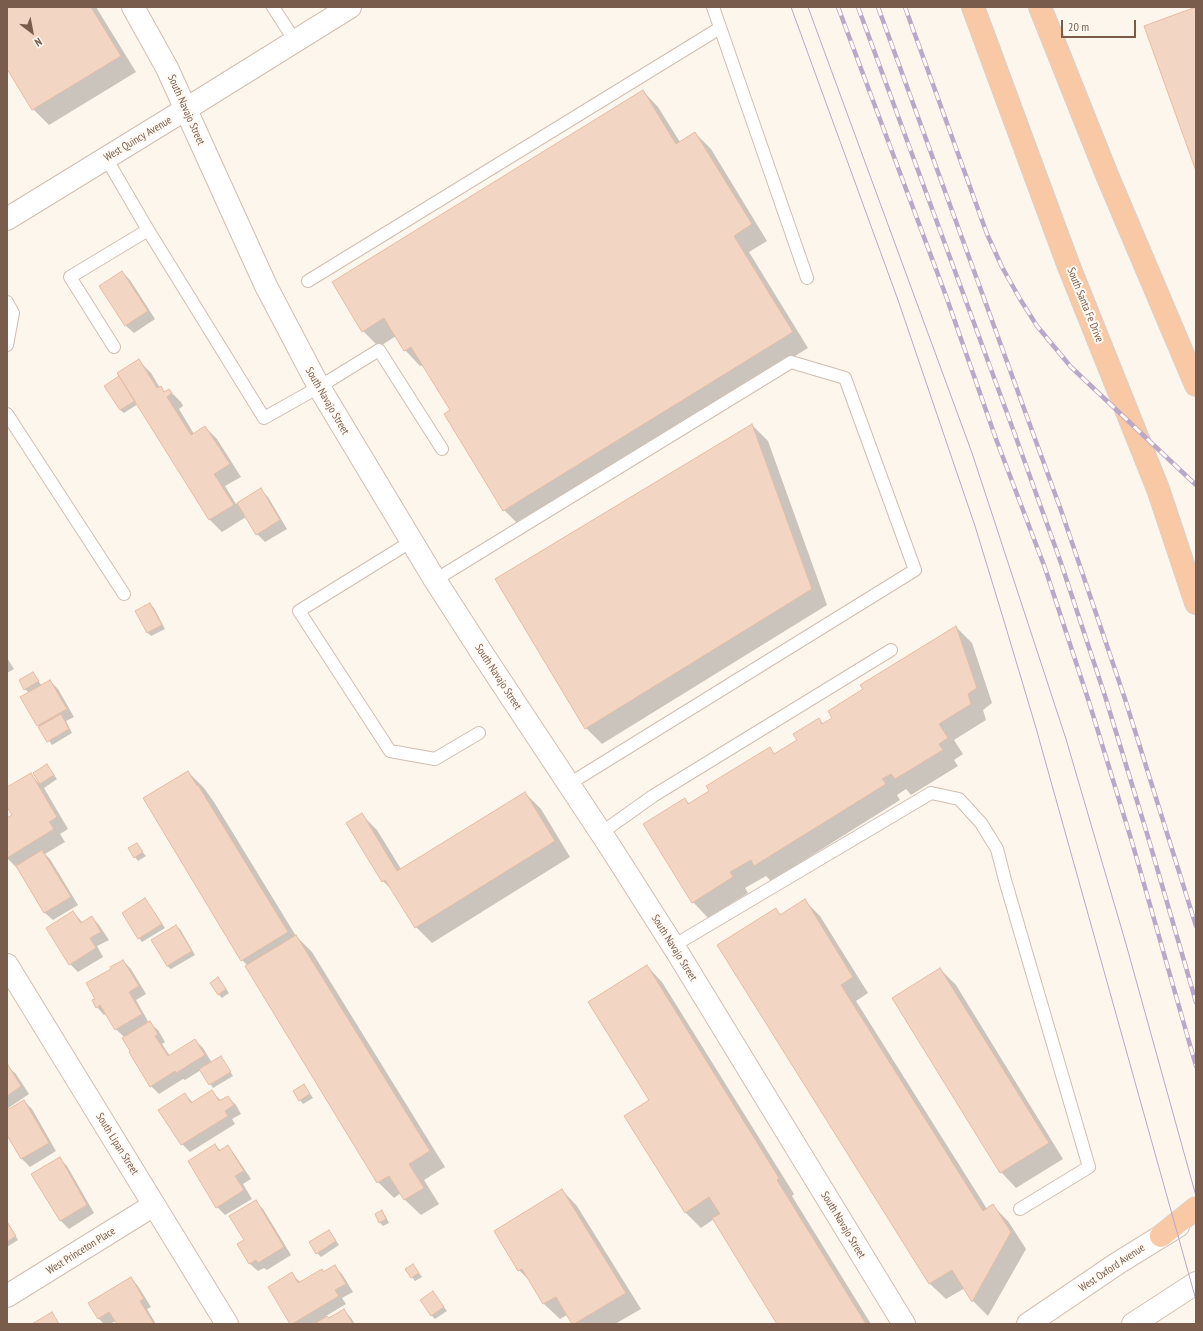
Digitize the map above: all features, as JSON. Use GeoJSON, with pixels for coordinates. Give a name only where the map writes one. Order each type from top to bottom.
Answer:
{"type":"FeatureCollection","features":[{"type":"Feature","properties":{"kind":"highway","name":"South Santa Fe Drive"},"geometry":{"type":"LineString","coordinates":[[973,7],[1068,264],[1158,489],[1196,603]]}},
{"type":"Feature","properties":{"kind":"highway"},"geometry":{"type":"LineString","coordinates":[[1040,7],[1107,175],[1196,385]]}},
{"type":"Feature","properties":{"kind":"highway"},"geometry":{"type":"LineString","coordinates":[[1161,1236],[1196,1208]]}},
{"type":"Feature","properties":{"kind":"street","name":"South Navajo Street"},"geometry":{"type":"LineString","coordinates":[[133,7],[167,68],[263,279],[319,387],[435,580],[601,833],[673,946],[904,1324]]}},
{"type":"Feature","properties":{"kind":"street","name":"West Quincy Avenue"},"geometry":{"type":"LineString","coordinates":[[7,219],[350,7]]}},
{"type":"Feature","properties":{"kind":"street","name":"South Lipan Street"},"geometry":{"type":"LineString","coordinates":[[7,965],[227,1324]]}},
{"type":"Feature","properties":{"kind":"street","name":"West Princeton Place"},"geometry":{"type":"LineString","coordinates":[[7,1296],[154,1205]]}},
{"type":"Feature","properties":{"kind":"street","name":"West Oxford Avenue"},"geometry":{"type":"LineString","coordinates":[[1028,1324],[1118,1263],[1196,1215]]}},
{"type":"Feature","properties":{"kind":"street"},"geometry":{"type":"LineString","coordinates":[[1133,1324],[1196,1283]]}},
{"type":"Feature","properties":{"kind":"lane"},"geometry":{"type":"LineString","coordinates":[[273,7],[295,41]]}},
{"type":"Feature","properties":{"kind":"lane"},"geometry":{"type":"LineString","coordinates":[[713,7],[807,278]]}},
{"type":"Feature","properties":{"kind":"lane"},"geometry":{"type":"LineString","coordinates":[[308,281],[720,28]]}},
{"type":"Feature","properties":{"kind":"lane"},"geometry":{"type":"LineString","coordinates":[[106,158],[148,230],[264,418],[319,387],[379,350],[442,449]]}},
{"type":"Feature","properties":{"kind":"lane"},"geometry":{"type":"LineString","coordinates":[[114,346],[70,277],[148,230]]}},
{"type":"Feature","properties":{"kind":"lane"},"geometry":{"type":"LineString","coordinates":[[7,302],[14,312],[7,345]]}},
{"type":"Feature","properties":{"kind":"lane"},"geometry":{"type":"LineString","coordinates":[[435,580],[791,362],[845,378],[915,570],[569,784]]}},
{"type":"Feature","properties":{"kind":"lane"},"geometry":{"type":"LineString","coordinates":[[7,414],[124,594]]}},
{"type":"Feature","properties":{"kind":"lane"},"geometry":{"type":"LineString","coordinates":[[412,541],[298,611],[390,751],[435,759],[479,733]]}},
{"type":"Feature","properties":{"kind":"lane"},"geometry":{"type":"LineString","coordinates":[[601,833],[653,796],[891,650]]}},
{"type":"Feature","properties":{"kind":"lane"},"geometry":{"type":"LineString","coordinates":[[673,946],[931,793],[958,800],[981,823],[997,849],[1089,1167],[1020,1209]]}},
{"type":"Feature","properties":{"kind":"building"},"geometry":{"type":"Polygon","coordinates":[[[7,7],[91,7],[121,56],[32,110],[7,69],[7,7]]]}},
{"type":"Feature","properties":{"kind":"building"},"geometry":{"type":"Polygon","coordinates":[[[1196,7],[1196,171],[1144,26],[1196,7]]]}},
{"type":"Feature","properties":{"kind":"building"},"geometry":{"type":"Polygon","coordinates":[[[643,90],[676,144],[695,132],[752,224],[734,236],[793,332],[503,511],[444,414],[450,410],[411,347],[404,351],[384,318],[362,332],[332,282],[643,90]]]}},
{"type":"Feature","properties":{"kind":"building"},"geometry":{"type":"Polygon","coordinates":[[[122,271],[148,311],[125,326],[99,286],[122,271]]]}},
{"type":"Feature","properties":{"kind":"building"},"geometry":{"type":"Polygon","coordinates":[[[139,359],[157,388],[161,386],[164,392],[169,389],[172,393],[167,397],[191,435],[205,426],[230,464],[214,474],[234,505],[209,520],[117,373],[139,359]]]}},
{"type":"Feature","properties":{"kind":"building"},"geometry":{"type":"Polygon","coordinates":[[[119,376],[135,401],[120,410],[104,386],[119,376]]]}},
{"type":"Feature","properties":{"kind":"building"},"geometry":{"type":"Polygon","coordinates":[[[752,424],[812,589],[585,729],[495,579],[752,424]]]}},
{"type":"Feature","properties":{"kind":"building"},"geometry":{"type":"Polygon","coordinates":[[[261,488],[280,520],[256,535],[237,503],[261,488]]]}},
{"type":"Feature","properties":{"kind":"building"},"geometry":{"type":"Polygon","coordinates":[[[150,603],[162,625],[147,633],[135,611],[150,603]]]}},
{"type":"Feature","properties":{"kind":"building"},"geometry":{"type":"Polygon","coordinates":[[[956,626],[977,688],[968,694],[971,704],[939,724],[948,738],[939,744],[943,750],[895,779],[891,774],[882,779],[886,784],[754,866],[751,860],[730,872],[733,877],[692,903],[643,824],[685,798],[688,804],[709,791],[706,786],[770,747],[774,754],[797,740],[793,734],[819,718],[822,724],[832,718],[828,711],[863,689],[860,685],[956,626]]]}},
{"type":"Feature","properties":{"kind":"building"},"geometry":{"type":"Polygon","coordinates":[[[33,672],[39,681],[24,690],[19,680],[33,672]]]}},
{"type":"Feature","properties":{"kind":"building"},"geometry":{"type":"Polygon","coordinates":[[[50,680],[67,709],[37,726],[20,697],[50,680]]]}},
{"type":"Feature","properties":{"kind":"building"},"geometry":{"type":"Polygon","coordinates":[[[61,714],[69,729],[47,742],[38,727],[61,714]]]}},
{"type":"Feature","properties":{"kind":"building"},"geometry":{"type":"Polygon","coordinates":[[[47,764],[54,775],[40,784],[33,773],[47,764]]]}},
{"type":"Feature","properties":{"kind":"building"},"geometry":{"type":"Polygon","coordinates":[[[188,771],[288,932],[241,961],[143,798],[188,771]]]}},
{"type":"Feature","properties":{"kind":"building"},"geometry":{"type":"Polygon","coordinates":[[[31,773],[57,817],[49,822],[54,829],[7,858],[7,818],[12,815],[7,807],[7,787],[31,773]]]}},
{"type":"Feature","properties":{"kind":"building"},"geometry":{"type":"Polygon","coordinates":[[[525,792],[555,841],[415,928],[385,880],[382,882],[346,823],[362,813],[397,871],[525,792]]]}},
{"type":"Feature","properties":{"kind":"building"},"geometry":{"type":"Polygon","coordinates":[[[137,843],[143,852],[134,858],[128,848],[137,843]]]}},
{"type":"Feature","properties":{"kind":"building"},"geometry":{"type":"Polygon","coordinates":[[[42,850],[71,897],[44,913],[16,866],[42,850]]]}},
{"type":"Feature","properties":{"kind":"building"},"geometry":{"type":"Polygon","coordinates":[[[145,898],[162,924],[138,939],[122,913],[145,898]]]}},
{"type":"Feature","properties":{"kind":"building"},"geometry":{"type":"Polygon","coordinates":[[[805,899],[853,977],[841,985],[983,1211],[993,1204],[1011,1232],[972,1302],[952,1270],[929,1284],[717,945],[776,908],[780,915],[805,899]]]}},
{"type":"Feature","properties":{"kind":"building"},"geometry":{"type":"Polygon","coordinates":[[[73,911],[81,923],[92,916],[101,932],[90,938],[96,948],[69,965],[46,928],[73,911]]]}},
{"type":"Feature","properties":{"kind":"building"},"geometry":{"type":"Polygon","coordinates":[[[176,925],[192,951],[167,966],[151,940],[176,925]]]}},
{"type":"Feature","properties":{"kind":"building"},"geometry":{"type":"Polygon","coordinates":[[[296,935],[430,1151],[409,1164],[424,1188],[404,1200],[389,1176],[377,1183],[245,966],[296,935]]]}},
{"type":"Feature","properties":{"kind":"building"},"geometry":{"type":"Polygon","coordinates":[[[123,960],[139,986],[129,992],[142,1014],[115,1030],[100,1005],[96,1008],[92,1000],[95,999],[86,983],[111,969],[110,967],[123,960]]]}},
{"type":"Feature","properties":{"kind":"building"},"geometry":{"type":"Polygon","coordinates":[[[647,965],[779,1178],[777,1180],[866,1324],[777,1324],[712,1218],[720,1214],[709,1197],[685,1213],[624,1116],[649,1100],[588,1002],[647,965]]]}},
{"type":"Feature","properties":{"kind":"building"},"geometry":{"type":"Polygon","coordinates":[[[940,968],[1049,1143],[1000,1173],[892,998],[940,968]]]}},
{"type":"Feature","properties":{"kind":"building"},"geometry":{"type":"Polygon","coordinates":[[[218,977],[226,989],[218,995],[210,983],[218,977]]]}},
{"type":"Feature","properties":{"kind":"building"},"geometry":{"type":"Polygon","coordinates":[[[150,1021],[158,1034],[155,1036],[168,1056],[195,1039],[205,1055],[176,1073],[175,1071],[150,1087],[122,1038],[150,1021]]]}},
{"type":"Feature","properties":{"kind":"building"},"geometry":{"type":"Polygon","coordinates":[[[221,1056],[231,1072],[209,1085],[199,1069],[221,1056]]]}},
{"type":"Feature","properties":{"kind":"building"},"geometry":{"type":"Polygon","coordinates":[[[8,1065],[21,1086],[7,1096],[7,1066],[8,1065]]]}},
{"type":"Feature","properties":{"kind":"building"},"geometry":{"type":"Polygon","coordinates":[[[304,1084],[310,1094],[299,1101],[293,1091],[304,1084]]]}},
{"type":"Feature","properties":{"kind":"building"},"geometry":{"type":"Polygon","coordinates":[[[212,1090],[219,1101],[228,1096],[234,1105],[225,1111],[228,1116],[181,1145],[158,1110],[185,1093],[191,1103],[212,1090]]]}},
{"type":"Feature","properties":{"kind":"building"},"geometry":{"type":"Polygon","coordinates":[[[24,1100],[49,1143],[21,1159],[7,1135],[7,1110],[24,1100]]]}},
{"type":"Feature","properties":{"kind":"building"},"geometry":{"type":"Polygon","coordinates":[[[215,1144],[219,1151],[228,1145],[244,1171],[235,1176],[244,1190],[216,1208],[188,1161],[215,1144]]]}},
{"type":"Feature","properties":{"kind":"building"},"geometry":{"type":"Polygon","coordinates":[[[60,1157],[87,1205],[60,1221],[31,1174],[60,1157]]]}},
{"type":"Feature","properties":{"kind":"building"},"geometry":{"type":"Polygon","coordinates":[[[562,1189],[626,1293],[574,1324],[572,1324],[556,1297],[543,1304],[522,1269],[518,1271],[494,1231],[562,1189]]]}},
{"type":"Feature","properties":{"kind":"building"},"geometry":{"type":"Polygon","coordinates":[[[256,1200],[284,1247],[258,1263],[256,1260],[249,1264],[237,1244],[244,1240],[229,1216],[256,1200]]]}},
{"type":"Feature","properties":{"kind":"building"},"geometry":{"type":"Polygon","coordinates":[[[382,1210],[386,1219],[379,1223],[375,1214],[382,1210]]]}},
{"type":"Feature","properties":{"kind":"building"},"geometry":{"type":"Polygon","coordinates":[[[7,1222],[16,1236],[7,1242],[7,1222]]]}},
{"type":"Feature","properties":{"kind":"building"},"geometry":{"type":"Polygon","coordinates":[[[329,1230],[336,1241],[316,1254],[309,1242],[329,1230]]]}},
{"type":"Feature","properties":{"kind":"building"},"geometry":{"type":"Polygon","coordinates":[[[413,1264],[419,1273],[411,1278],[405,1269],[413,1264]]]}},
{"type":"Feature","properties":{"kind":"building"},"geometry":{"type":"Polygon","coordinates":[[[335,1265],[346,1284],[335,1290],[339,1296],[290,1324],[268,1287],[292,1272],[298,1283],[322,1269],[323,1272],[335,1265]]]}},
{"type":"Feature","properties":{"kind":"building"},"geometry":{"type":"Polygon","coordinates":[[[131,1277],[144,1299],[140,1301],[154,1324],[117,1324],[109,1312],[98,1319],[88,1303],[131,1277]]]}},
{"type":"Feature","properties":{"kind":"building"},"geometry":{"type":"Polygon","coordinates":[[[433,1291],[444,1307],[431,1316],[420,1300],[433,1291]]]}},
{"type":"Feature","properties":{"kind":"building"},"geometry":{"type":"Polygon","coordinates":[[[344,1309],[353,1324],[314,1324],[327,1316],[329,1318],[344,1309]]]}},
{"type":"Feature","properties":{"kind":"building"},"geometry":{"type":"Polygon","coordinates":[[[52,1312],[59,1324],[32,1324],[52,1312]]]}},
{"type":"Feature","properties":{"kind":"tram line"},"geometry":{"type":"LineString","coordinates":[[791,7],[898,300],[975,526],[1036,728],[1196,1300]]}},
{"type":"Feature","properties":{"kind":"tram line"},"geometry":{"type":"LineString","coordinates":[[808,7],[972,453],[1066,739],[1126,944],[1196,1196]]}},
{"type":"Feature","properties":{"kind":"railway"},"geometry":{"type":"LineString","coordinates":[[838,7],[946,296],[996,439],[1045,568],[1089,702],[1132,842],[1196,1066]]}},
{"type":"Feature","properties":{"kind":"railway"},"geometry":{"type":"LineString","coordinates":[[858,7],[1061,563],[1105,696],[1196,1002]]}},
{"type":"Feature","properties":{"kind":"railway"},"geometry":{"type":"LineString","coordinates":[[878,7],[1062,513],[1125,699],[1196,926]]}},
{"type":"Feature","properties":{"kind":"railway"},"geometry":{"type":"LineString","coordinates":[[905,7],[987,234],[1002,267],[1020,299],[1037,326],[1071,367],[1196,485]]}}]}
